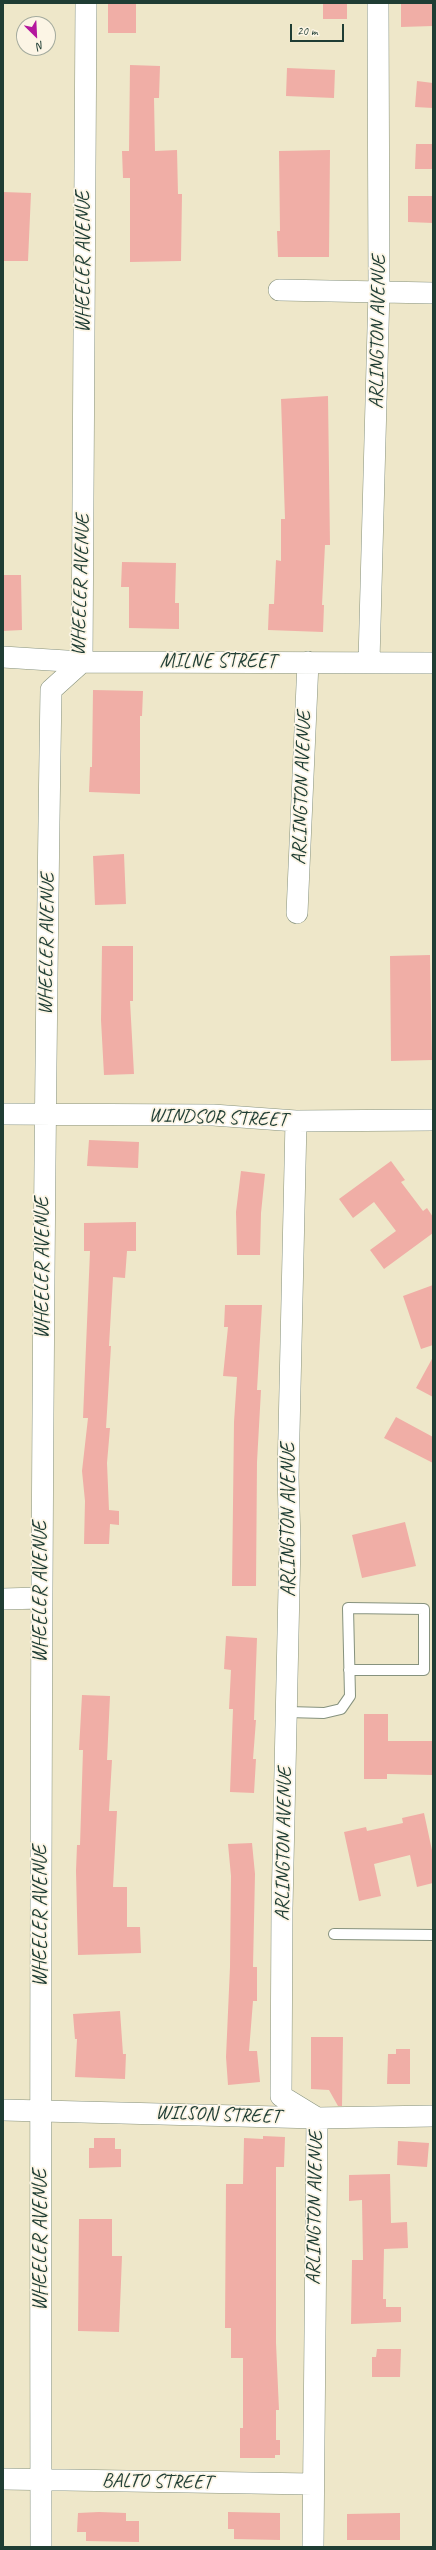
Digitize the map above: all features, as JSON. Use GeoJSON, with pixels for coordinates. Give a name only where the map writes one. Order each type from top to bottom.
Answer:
{"type":"FeatureCollection","features":[{"type":"Feature","properties":{"kind":"street","name":"WHEELER AVENUE"},"geometry":{"type":"LineString","coordinates":[[41,2547],[40,1598],[44,1115],[51,690],[82,662],[86,3]]}},
{"type":"Feature","properties":{"kind":"street","name":"ARLINGTON AVENUE"},"geometry":{"type":"LineString","coordinates":[[369,661],[379,291],[378,3]]}},
{"type":"Feature","properties":{"kind":"street"},"geometry":{"type":"LineString","coordinates":[[280,290],[433,293]]}},
{"type":"Feature","properties":{"kind":"street","name":"MILNE STREET"},"geometry":{"type":"LineString","coordinates":[[3,657],[82,662],[433,662]]}},
{"type":"Feature","properties":{"kind":"street","name":"ARLINGTON AVENUE"},"geometry":{"type":"LineString","coordinates":[[297,913],[308,662]]}},
{"type":"Feature","properties":{"kind":"street","name":"WINDSOR STREET"},"geometry":{"type":"LineString","coordinates":[[3,1114],[213,1115],[296,1121],[433,1120]]}},
{"type":"Feature","properties":{"kind":"street","name":"ARLINGTON AVENUE"},"geometry":{"type":"LineString","coordinates":[[296,1121],[289,1470],[290,1542],[288,1712],[282,1908],[281,2096],[317,2118],[312,2484],[313,2547]]}},
{"type":"Feature","properties":{"kind":"street"},"geometry":{"type":"LineString","coordinates":[[3,1599],[40,1598]]}},
{"type":"Feature","properties":{"kind":"street","name":"WILSON STREET"},"geometry":{"type":"LineString","coordinates":[[3,2110],[317,2118],[433,2116]]}},
{"type":"Feature","properties":{"kind":"street","name":"BALTO STREET"},"geometry":{"type":"LineString","coordinates":[[3,2479],[41,2481],[312,2484]]}},
{"type":"Feature","properties":{"kind":"lane"},"geometry":{"type":"LineString","coordinates":[[288,1712],[324,1713],[341,1709],[350,1696],[349,1670],[348,1608],[424,1609],[424,1670],[349,1670]]}},
{"type":"Feature","properties":{"kind":"lane"},"geometry":{"type":"LineString","coordinates":[[334,1934],[433,1935]]}},
{"type":"Feature","properties":{"kind":"building"},"geometry":{"type":"Polygon","coordinates":[[[108,3],[136,3],[136,33],[108,33],[108,3]]]}},
{"type":"Feature","properties":{"kind":"building"},"geometry":{"type":"Polygon","coordinates":[[[323,3],[347,3],[347,19],[323,19],[323,3]]]}},
{"type":"Feature","properties":{"kind":"building"},"geometry":{"type":"Polygon","coordinates":[[[401,3],[433,3],[433,26],[401,27],[401,3]]]}},
{"type":"Feature","properties":{"kind":"building"},"geometry":{"type":"Polygon","coordinates":[[[130,65],[160,66],[159,98],[154,98],[155,151],[177,150],[178,194],[182,194],[181,261],[130,262],[130,178],[123,178],[122,151],[129,151],[130,65]]]}},
{"type":"Feature","properties":{"kind":"building"},"geometry":{"type":"Polygon","coordinates":[[[287,68],[335,70],[334,98],[286,96],[287,68]]]}},
{"type":"Feature","properties":{"kind":"building"},"geometry":{"type":"Polygon","coordinates":[[[417,81],[433,83],[433,108],[415,107],[417,81]]]}},
{"type":"Feature","properties":{"kind":"building"},"geometry":{"type":"Polygon","coordinates":[[[416,144],[433,144],[433,169],[415,169],[416,144]]]}},
{"type":"Feature","properties":{"kind":"building"},"geometry":{"type":"Polygon","coordinates":[[[330,150],[329,257],[278,257],[277,231],[280,231],[279,151],[330,150]]]}},
{"type":"Feature","properties":{"kind":"building"},"geometry":{"type":"Polygon","coordinates":[[[3,192],[31,193],[28,261],[3,261],[3,192]]]}},
{"type":"Feature","properties":{"kind":"building"},"geometry":{"type":"Polygon","coordinates":[[[408,196],[433,196],[433,223],[408,222],[408,196]]]}},
{"type":"Feature","properties":{"kind":"building"},"geometry":{"type":"Polygon","coordinates":[[[328,396],[330,545],[325,545],[322,605],[324,605],[323,632],[268,630],[269,604],[274,604],[276,560],[281,561],[281,519],[285,519],[281,399],[328,396]]]}},
{"type":"Feature","properties":{"kind":"building"},"geometry":{"type":"Polygon","coordinates":[[[122,562],[176,563],[175,603],[179,603],[179,629],[129,628],[129,587],[121,587],[122,562]]]}},
{"type":"Feature","properties":{"kind":"building"},"geometry":{"type":"Polygon","coordinates":[[[3,575],[21,575],[22,630],[3,631],[3,575]]]}},
{"type":"Feature","properties":{"kind":"building"},"geometry":{"type":"Polygon","coordinates":[[[93,690],[143,691],[142,716],[140,716],[140,794],[89,792],[90,767],[92,767],[93,690]]]}},
{"type":"Feature","properties":{"kind":"building"},"geometry":{"type":"Polygon","coordinates":[[[124,854],[126,904],[95,905],[93,856],[124,854]]]}},
{"type":"Feature","properties":{"kind":"building"},"geometry":{"type":"Polygon","coordinates":[[[102,946],[133,946],[133,1001],[130,1001],[134,1074],[104,1075],[101,1020],[102,946]]]}},
{"type":"Feature","properties":{"kind":"building"},"geometry":{"type":"Polygon","coordinates":[[[430,955],[432,1060],[391,1061],[390,956],[430,955]]]}},
{"type":"Feature","properties":{"kind":"building"},"geometry":{"type":"Polygon","coordinates":[[[89,1140],[139,1142],[138,1168],[87,1166],[89,1140]]]}},
{"type":"Feature","properties":{"kind":"building"},"geometry":{"type":"Polygon","coordinates":[[[391,1161],[405,1180],[401,1182],[423,1211],[427,1208],[433,1217],[433,1233],[384,1269],[370,1250],[396,1231],[374,1202],[353,1218],[339,1199],[391,1161]]]}},
{"type":"Feature","properties":{"kind":"building"},"geometry":{"type":"Polygon","coordinates":[[[241,1171],[265,1174],[261,1213],[260,1255],[237,1255],[236,1212],[241,1171]]]}},
{"type":"Feature","properties":{"kind":"building"},"geometry":{"type":"Polygon","coordinates":[[[136,1222],[136,1251],[127,1251],[125,1278],[113,1277],[109,1346],[111,1346],[106,1428],[110,1428],[107,1463],[109,1510],[119,1511],[119,1525],[110,1524],[109,1544],[84,1544],[85,1501],[82,1471],[88,1418],[83,1418],[90,1251],[84,1251],[84,1223],[136,1222]]]}},
{"type":"Feature","properties":{"kind":"building"},"geometry":{"type":"Polygon","coordinates":[[[433,1285],[433,1345],[421,1349],[403,1296],[433,1285]]]}},
{"type":"Feature","properties":{"kind":"building"},"geometry":{"type":"Polygon","coordinates":[[[225,1305],[262,1305],[257,1390],[261,1390],[257,1462],[256,1586],[232,1586],[234,1422],[237,1377],[223,1376],[228,1327],[224,1327],[225,1305]]]}},
{"type":"Feature","properties":{"kind":"building"},"geometry":{"type":"Polygon","coordinates":[[[433,1357],[433,1397],[416,1388],[433,1357]]]}},
{"type":"Feature","properties":{"kind":"building"},"geometry":{"type":"Polygon","coordinates":[[[396,1417],[433,1437],[433,1463],[384,1438],[396,1417]]]}},
{"type":"Feature","properties":{"kind":"building"},"geometry":{"type":"Polygon","coordinates":[[[405,1522],[416,1566],[362,1578],[352,1535],[405,1522]]]}},
{"type":"Feature","properties":{"kind":"building"},"geometry":{"type":"Polygon","coordinates":[[[226,1636],[257,1638],[254,1720],[256,1720],[253,1759],[256,1759],[254,1793],[230,1792],[233,1709],[229,1709],[231,1670],[224,1669],[226,1636]]]}},
{"type":"Feature","properties":{"kind":"building"},"geometry":{"type":"Polygon","coordinates":[[[82,1695],[110,1696],[107,1760],[112,1760],[109,1811],[117,1811],[113,1887],[127,1887],[127,1927],[140,1927],[141,1953],[78,1955],[76,1871],[77,1845],[80,1845],[83,1750],[79,1750],[82,1695]]]}},
{"type":"Feature","properties":{"kind":"building"},"geometry":{"type":"Polygon","coordinates":[[[364,1714],[388,1714],[388,1741],[433,1741],[433,1775],[387,1774],[387,1779],[364,1779],[364,1714]]]}},
{"type":"Feature","properties":{"kind":"building"},"geometry":{"type":"Polygon","coordinates":[[[424,1813],[433,1855],[433,1883],[417,1887],[410,1855],[374,1864],[381,1896],[359,1901],[344,1832],[366,1827],[367,1831],[403,1823],[402,1818],[424,1813]]]}},
{"type":"Feature","properties":{"kind":"building"},"geometry":{"type":"Polygon","coordinates":[[[252,1843],[255,1874],[253,1967],[257,1967],[257,2001],[253,2001],[249,2051],[257,2051],[260,2082],[228,2085],[226,2057],[230,1967],[231,1876],[228,1844],[252,1843]]]}},
{"type":"Feature","properties":{"kind":"building"},"geometry":{"type":"Polygon","coordinates":[[[120,2011],[123,2054],[126,2054],[125,2079],[75,2077],[77,2039],[75,2039],[73,2014],[120,2011]]]}},
{"type":"Feature","properties":{"kind":"building"},"geometry":{"type":"Polygon","coordinates":[[[311,2037],[343,2037],[342,2106],[338,2106],[329,2090],[311,2089],[311,2037]]]}},
{"type":"Feature","properties":{"kind":"building"},"geometry":{"type":"Polygon","coordinates":[[[396,2049],[410,2049],[410,2084],[387,2084],[388,2054],[396,2054],[396,2049]]]}},
{"type":"Feature","properties":{"kind":"building"},"geometry":{"type":"Polygon","coordinates":[[[263,2136],[285,2137],[284,2167],[276,2167],[276,2343],[279,2410],[276,2410],[276,2440],[280,2440],[280,2455],[275,2455],[275,2458],[240,2458],[240,2428],[243,2428],[243,2358],[231,2358],[231,2328],[225,2328],[226,2184],[243,2184],[244,2138],[263,2139],[263,2136]]]}},
{"type":"Feature","properties":{"kind":"building"},"geometry":{"type":"Polygon","coordinates":[[[94,2138],[115,2138],[115,2149],[121,2149],[121,2167],[89,2168],[89,2148],[94,2148],[94,2138]]]}},
{"type":"Feature","properties":{"kind":"building"},"geometry":{"type":"Polygon","coordinates":[[[398,2141],[429,2143],[427,2167],[397,2165],[398,2141]]]}},
{"type":"Feature","properties":{"kind":"building"},"geometry":{"type":"Polygon","coordinates":[[[390,2174],[391,2223],[407,2222],[408,2248],[384,2249],[383,2299],[386,2299],[386,2307],[401,2307],[401,2322],[351,2324],[352,2260],[363,2260],[362,2200],[349,2201],[349,2175],[390,2174]]]}},
{"type":"Feature","properties":{"kind":"building"},"geometry":{"type":"Polygon","coordinates":[[[79,2219],[112,2219],[112,2256],[122,2256],[119,2332],[78,2331],[79,2219]]]}},
{"type":"Feature","properties":{"kind":"building"},"geometry":{"type":"Polygon","coordinates":[[[377,2349],[401,2349],[400,2377],[372,2377],[372,2357],[376,2357],[377,2349]]]}},
{"type":"Feature","properties":{"kind":"building"},"geometry":{"type":"Polygon","coordinates":[[[228,2512],[280,2513],[280,2540],[234,2539],[234,2529],[228,2529],[228,2512]]]}},
{"type":"Feature","properties":{"kind":"building"},"geometry":{"type":"Polygon","coordinates":[[[78,2513],[126,2513],[126,2521],[139,2521],[139,2542],[86,2541],[86,2532],[77,2532],[78,2513]]]}},
{"type":"Feature","properties":{"kind":"building"},"geometry":{"type":"Polygon","coordinates":[[[400,2513],[400,2540],[347,2540],[347,2514],[400,2513]]]}}]}
